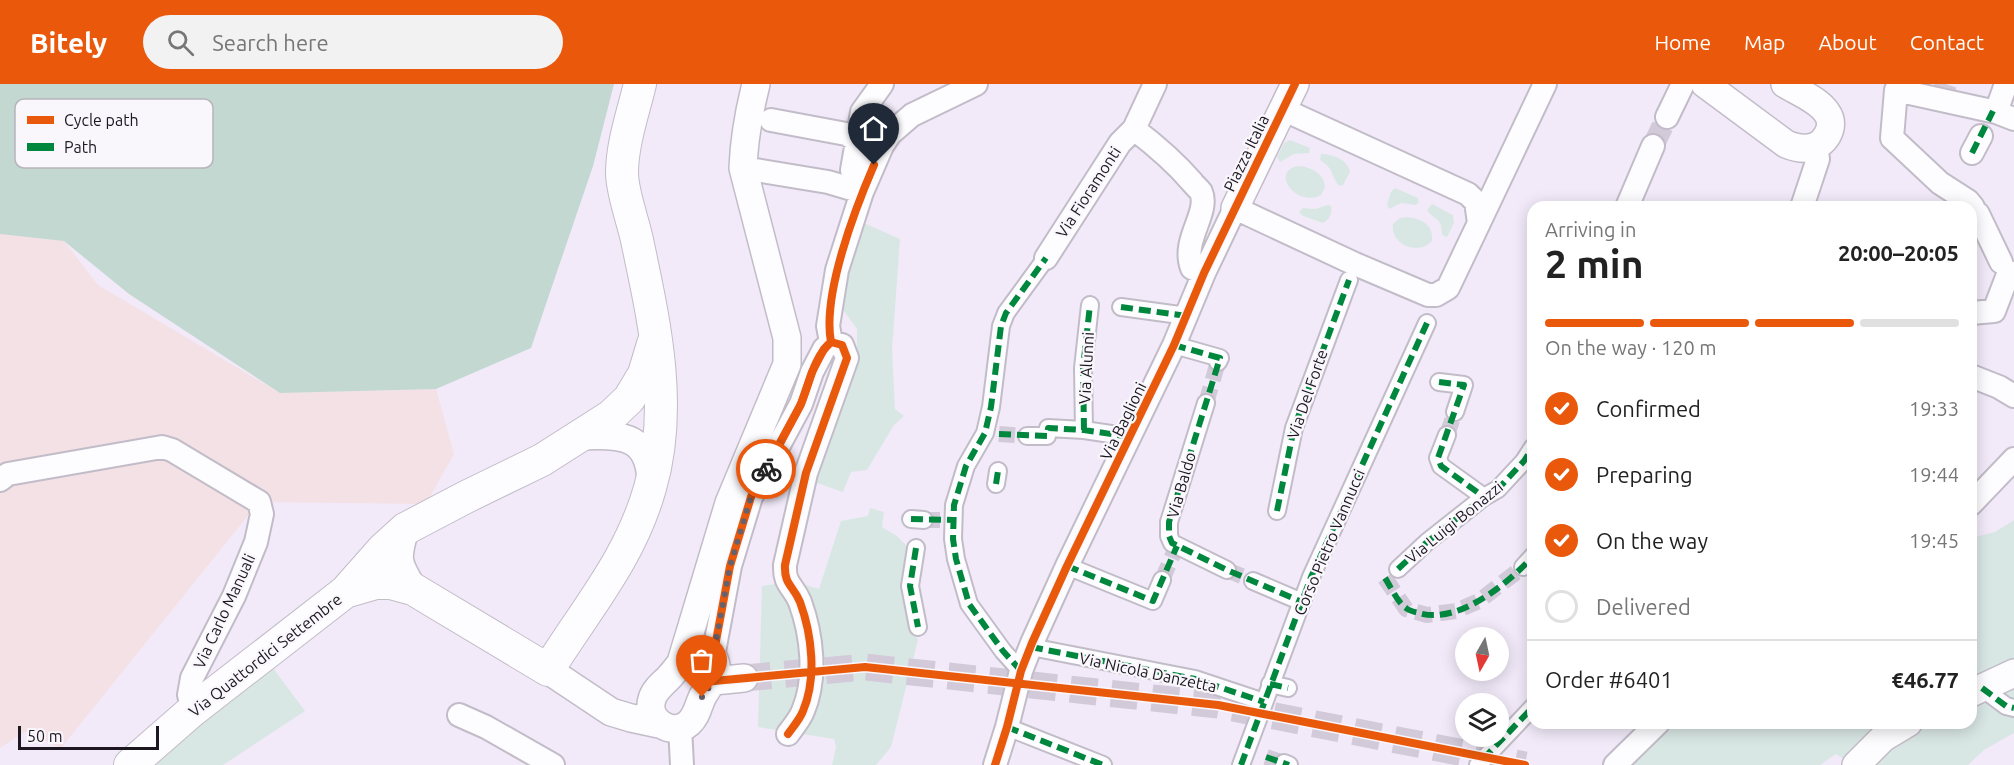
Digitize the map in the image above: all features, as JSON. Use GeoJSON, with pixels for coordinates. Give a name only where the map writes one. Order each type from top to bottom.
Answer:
{"type":"FeatureCollection","features":[{"type":"Feature","properties":{"kind":"main road"},"geometry":{"type":"LineString","coordinates":[[548,670],[579,621],[609,581],[637,527],[651,486],[660,437],[657,335],[622,175],[626,143],[640,84]]}},
{"type":"Feature","properties":{"kind":"main road"},"geometry":{"type":"LineString","coordinates":[[345,592],[383,549],[405,529],[542,460],[583,436],[611,416],[629,399],[644,374],[657,335]]}},
{"type":"Feature","properties":{"kind":"main road","name":"Via Quattordici Settembre"},"geometry":{"type":"LineString","coordinates":[[130,765],[193,710],[345,592],[376,583],[391,583],[413,589],[548,670]]}},
{"type":"Feature","properties":{"kind":"street"},"geometry":{"type":"LineString","coordinates":[[599,703],[625,702],[652,696],[674,672],[682,659],[729,503],[787,364],[787,338],[743,168],[744,140],[756,84]]}},
{"type":"Feature","properties":{"kind":"street"},"geometry":{"type":"LineString","coordinates":[[864,188],[852,170],[857,140],[862,112],[882,84]]}},
{"type":"Feature","properties":{"kind":"street"},"geometry":{"type":"LineString","coordinates":[[831,342],[828,326],[837,270],[864,188],[882,147],[890,134],[912,115],[976,84]]}},
{"type":"Feature","properties":{"kind":"street","name":"Via Fioramonti"},"geometry":{"type":"LineString","coordinates":[[1046,258],[1120,143],[1134,129],[1155,84]]}},
{"type":"Feature","properties":{"kind":"street"},"geometry":{"type":"LineString","coordinates":[[1282,110],[1295,84]]}},
{"type":"Feature","properties":{"kind":"street"},"geometry":{"type":"LineString","coordinates":[[1479,223],[1545,84]]}},
{"type":"Feature","properties":{"kind":"street"},"geometry":{"type":"LineString","coordinates":[[1667,117],[1683,84]]}},
{"type":"Feature","properties":{"kind":"street"},"geometry":{"type":"LineString","coordinates":[[1705,84],[1786,144],[1801,148],[1816,146],[1828,134],[1831,126],[1828,113],[1820,105],[1785,84]]}},
{"type":"Feature","properties":{"kind":"street"},"geometry":{"type":"LineString","coordinates":[[1968,201],[1940,183],[1892,138],[1897,87],[1941,97],[1991,125],[2006,84]]}},
{"type":"Feature","properties":{"kind":"street","name":"Piazza Italia"},"geometry":{"type":"LineString","coordinates":[[1282,110],[1468,194],[1476,202],[1479,223],[1448,288],[1436,295],[1428,295],[1235,208],[1282,110]]}},
{"type":"Feature","properties":{"kind":"street"},"geometry":{"type":"LineString","coordinates":[[771,120],[846,135],[857,140]]}},
{"type":"Feature","properties":{"kind":"street"},"geometry":{"type":"LineString","coordinates":[[1134,129],[1172,159],[1201,193],[1202,207],[1190,242],[1188,258],[1192,268],[1204,273]]}},
{"type":"Feature","properties":{"kind":"street"},"geometry":{"type":"LineString","coordinates":[[1630,201],[1653,146]]}},
{"type":"Feature","properties":{"kind":"street"},"geometry":{"type":"LineString","coordinates":[[1804,201],[1818,159],[1816,146]]}},
{"type":"Feature","properties":{"kind":"street"},"geometry":{"type":"LineString","coordinates":[[743,168],[864,188]]}},
{"type":"Feature","properties":{"kind":"street","name":"Via Baglioni"},"geometry":{"type":"LineString","coordinates":[[994,765],[1007,727],[1021,671],[1031,645],[1174,345],[1204,273],[1235,208]]}},
{"type":"Feature","properties":{"kind":"street"},"geometry":{"type":"LineString","coordinates":[[1977,212],[2007,269],[1994,311],[1977,312]]}},
{"type":"Feature","properties":{"kind":"street"},"geometry":{"type":"LineString","coordinates":[[1021,671],[1003,651],[969,604],[956,559],[950,520],[957,490],[966,466],[985,433],[992,407],[1001,326],[1006,313],[1046,258]]}},
{"type":"Feature","properties":{"kind":"street","name":"Via Del Forte"},"geometry":{"type":"LineString","coordinates":[[1277,511],[1294,428],[1349,280]]}},
{"type":"Feature","properties":{"kind":"street","name":"Via Alunni"},"geometry":{"type":"LineString","coordinates":[[1084,430],[1083,368],[1090,305]]}},
{"type":"Feature","properties":{"kind":"street"},"geometry":{"type":"LineString","coordinates":[[1121,307],[1187,316]]}},
{"type":"Feature","properties":{"kind":"street","name":"Corso Pietro Vannucci"},"geometry":{"type":"LineString","coordinates":[[1241,765],[1302,602],[1334,526],[1427,323]]}},
{"type":"Feature","properties":{"kind":"street"},"geometry":{"type":"LineString","coordinates":[[652,696],[651,711],[675,747],[697,713],[713,669],[730,566],[751,497],[801,404],[812,372],[824,349],[831,342]]}},
{"type":"Feature","properties":{"kind":"street"},"geometry":{"type":"LineString","coordinates":[[788,734],[802,713],[807,698],[811,676],[811,657],[805,619],[799,599],[784,577],[785,565],[806,472],[847,358],[842,345],[831,342]]}},
{"type":"Feature","properties":{"kind":"street"},"geometry":{"type":"LineString","coordinates":[[1174,345],[1220,358],[1218,362]]}},
{"type":"Feature","properties":{"kind":"street"},"geometry":{"type":"LineString","coordinates":[[1977,378],[2014,396]]}},
{"type":"Feature","properties":{"kind":"street"},"geometry":{"type":"LineString","coordinates":[[1439,382],[1464,385],[1455,412]]}},
{"type":"Feature","properties":{"kind":"street","name":"Via Baldo"},"geometry":{"type":"LineString","coordinates":[[1206,404],[1169,522],[1168,536],[1176,548],[1227,570]]}},
{"type":"Feature","properties":{"kind":"street"},"geometry":{"type":"LineString","coordinates":[[1027,436],[1047,436],[1048,428],[1084,430],[1131,437]]}},
{"type":"Feature","properties":{"kind":"street"},"geometry":{"type":"LineString","coordinates":[[583,436],[610,434],[624,436],[637,443],[646,454],[651,469],[651,486]]}},
{"type":"Feature","properties":{"kind":"street"},"geometry":{"type":"LineString","coordinates":[[1447,435],[1438,458],[1441,466],[1484,497]]}},
{"type":"Feature","properties":{"kind":"street","name":"Via Carlo Manuali"},"geometry":{"type":"LineString","coordinates":[[0,480],[8,474],[162,447],[172,450],[259,502],[262,514],[256,542],[234,596],[192,678],[189,695],[193,710]]}},
{"type":"Feature","properties":{"kind":"street"},"geometry":{"type":"LineString","coordinates":[[1977,498],[2014,459]]}},
{"type":"Feature","properties":{"kind":"street","name":"Via Luigi Bonazzi"},"geometry":{"type":"LineString","coordinates":[[1398,569],[1427,542],[1527,467]]}},
{"type":"Feature","properties":{"kind":"street"},"geometry":{"type":"LineString","coordinates":[[405,529],[399,551],[400,568],[413,589]]}},
{"type":"Feature","properties":{"kind":"street"},"geometry":{"type":"LineString","coordinates":[[916,548],[910,586],[918,627]]}},
{"type":"Feature","properties":{"kind":"street"},"geometry":{"type":"LineString","coordinates":[[1067,566],[1153,601],[1162,580]]}},
{"type":"Feature","properties":{"kind":"street"},"geometry":{"type":"LineString","coordinates":[[1253,581],[1302,602]]}},
{"type":"Feature","properties":{"kind":"street"},"geometry":{"type":"LineString","coordinates":[[691,627],[709,621],[721,612]]}},
{"type":"Feature","properties":{"kind":"street","name":"Via Nicola Danzetta"},"geometry":{"type":"LineString","coordinates":[[1031,645],[1195,679],[1264,702]]}},
{"type":"Feature","properties":{"kind":"street"},"geometry":{"type":"LineString","coordinates":[[682,659],[699,651],[713,669],[744,678]]}},
{"type":"Feature","properties":{"kind":"street","name":"Via Quattordici Settembre"},"geometry":{"type":"LineString","coordinates":[[548,670],[611,712],[631,718],[675,747]]}},
{"type":"Feature","properties":{"kind":"street"},"geometry":{"type":"LineString","coordinates":[[1977,690],[2014,673]]}},
{"type":"Feature","properties":{"kind":"street"},"geometry":{"type":"LineString","coordinates":[[1270,684],[1288,688]]}},
{"type":"Feature","properties":{"kind":"street"},"geometry":{"type":"LineString","coordinates":[[1977,690],[2014,708]]}},
{"type":"Feature","properties":{"kind":"street"},"geometry":{"type":"LineString","coordinates":[[1479,764],[1527,713]]}},
{"type":"Feature","properties":{"kind":"street"},"geometry":{"type":"LineString","coordinates":[[459,715],[486,727],[553,765]]}},
{"type":"Feature","properties":{"kind":"street"},"geometry":{"type":"LineString","coordinates":[[1007,727],[1103,765]]}},
{"type":"Feature","properties":{"kind":"street"},"geometry":{"type":"LineString","coordinates":[[1615,765],[1652,729]]}},
{"type":"Feature","properties":{"kind":"street"},"geometry":{"type":"LineString","coordinates":[[1856,765],[1883,738],[1898,729]]}},
{"type":"Feature","properties":{"kind":"shaded area"},"geometry":{"type":"Polygon","coordinates":[[[1290,140],[1310,148],[1309,153],[1294,154],[1280,162],[1277,157],[1284,143],[1290,140]]]}},
{"type":"Feature","properties":{"kind":"shaded area"},"geometry":{"type":"Polygon","coordinates":[[[1321,154],[1343,161],[1349,168],[1350,172],[1343,185],[1339,186],[1330,169],[1320,160],[1321,154]]]}},
{"type":"Feature","properties":{"kind":"shaded area"},"geometry":{"type":"Polygon","coordinates":[[[1298,166],[1312,169],[1319,174],[1325,187],[1321,195],[1312,198],[1303,197],[1290,188],[1286,175],[1298,166]]]}},
{"type":"Feature","properties":{"kind":"shaded area"},"geometry":{"type":"Polygon","coordinates":[[[1395,188],[1418,198],[1419,202],[1416,205],[1401,203],[1389,209],[1387,204],[1395,188]]]}},
{"type":"Feature","properties":{"kind":"shaded area"},"geometry":{"type":"Polygon","coordinates":[[[1432,204],[1453,215],[1454,223],[1447,237],[1442,235],[1441,225],[1427,210],[1432,204]]]}},
{"type":"Feature","properties":{"kind":"shaded area"},"geometry":{"type":"Polygon","coordinates":[[[1331,206],[1331,214],[1323,223],[1303,216],[1299,212],[1303,208],[1315,209],[1331,206]]]}},
{"type":"Feature","properties":{"kind":"shaded area"},"geometry":{"type":"Polygon","coordinates":[[[1400,218],[1418,219],[1429,227],[1432,241],[1420,248],[1413,248],[1406,246],[1396,238],[1393,224],[1400,218]]]}},
{"type":"Feature","properties":{"kind":"shaded area"},"geometry":{"type":"Polygon","coordinates":[[[857,220],[900,239],[892,349],[895,409],[904,416],[894,425],[867,470],[851,472],[843,492],[814,482],[857,353],[857,329],[836,300],[857,220]]]}},
{"type":"Feature","properties":{"kind":"shaded area"},"geometry":{"type":"Polygon","coordinates":[[[0,234],[64,241],[98,285],[280,393],[436,389],[454,454],[426,504],[259,502],[61,748],[25,732],[0,748],[0,234]]]}},
{"type":"Feature","properties":{"kind":"shaded area"},"geometry":{"type":"Polygon","coordinates":[[[870,508],[884,512],[882,527],[897,536],[910,549],[903,598],[918,640],[891,747],[876,765],[832,765],[836,747],[834,739],[758,727],[762,586],[793,581],[819,589],[841,521],[868,516],[870,508]]]}},
{"type":"Feature","properties":{"kind":"shaded area"},"geometry":{"type":"Polygon","coordinates":[[[2014,520],[2014,733],[1984,750],[1968,765],[1854,765],[1836,754],[1820,765],[1622,765],[1664,729],[1977,729],[1977,536],[1995,532],[2014,520]]]}},
{"type":"Feature","properties":{"kind":"shaded area"},"geometry":{"type":"Polygon","coordinates":[[[270,664],[305,711],[223,765],[141,765],[270,664]]]}},
{"type":"Feature","properties":{"kind":"green space"},"geometry":{"type":"Polygon","coordinates":[[[0,84],[614,84],[593,166],[531,348],[436,389],[280,393],[129,294],[64,241],[0,234],[0,84]]]}},
{"type":"Feature","properties":{"kind":"tunnel"},"geometry":{"type":"LineString","coordinates":[[1943,93],[1946,84]]}},
{"type":"Feature","properties":{"kind":"tunnel"},"geometry":{"type":"LineString","coordinates":[[1653,146],[1667,117]]}},
{"type":"Feature","properties":{"kind":"tunnel"},"geometry":{"type":"LineString","coordinates":[[1206,403],[1218,362]]}},
{"type":"Feature","properties":{"kind":"tunnel"},"geometry":{"type":"LineString","coordinates":[[1447,435],[1455,412]]}},
{"type":"Feature","properties":{"kind":"tunnel"},"geometry":{"type":"LineString","coordinates":[[999,434],[1027,436]]}},
{"type":"Feature","properties":{"kind":"tunnel"},"geometry":{"type":"LineString","coordinates":[[924,520],[946,520]]}},
{"type":"Feature","properties":{"kind":"tunnel"},"geometry":{"type":"LineString","coordinates":[[1162,580],[1175,550]]}},
{"type":"Feature","properties":{"kind":"tunnel"},"geometry":{"type":"LineString","coordinates":[[1385,578],[1406,609],[1427,615],[1456,611],[1479,601],[1523,567]]}},
{"type":"Feature","properties":{"kind":"tunnel"},"geometry":{"type":"LineString","coordinates":[[1227,570],[1253,581]]}},
{"type":"Feature","properties":{"kind":"tunnel"},"geometry":{"type":"LineString","coordinates":[[744,678],[865,667],[1218,705],[1525,765]]}},
{"type":"Feature","properties":{"kind":"tunnel"},"geometry":{"type":"LineString","coordinates":[[1266,757],[1284,763]]}},
{"type":"Feature","properties":{"kind":"marked path"},"geometry":{"type":"LineString","coordinates":[[1972,153],[1993,111]]}},
{"type":"Feature","properties":{"kind":"marked path"},"geometry":{"type":"LineString","coordinates":[[1021,671],[1003,651],[969,604],[956,559],[953,539],[954,505],[966,466],[985,433],[991,407],[1001,326],[1006,313],[1046,258]]}},
{"type":"Feature","properties":{"kind":"marked path"},"geometry":{"type":"LineString","coordinates":[[1277,511],[1294,428],[1349,280]]}},
{"type":"Feature","properties":{"kind":"marked path"},"geometry":{"type":"LineString","coordinates":[[1084,430],[1083,368],[1090,305]]}},
{"type":"Feature","properties":{"kind":"marked path"},"geometry":{"type":"LineString","coordinates":[[1121,307],[1187,316]]}},
{"type":"Feature","properties":{"kind":"marked path"},"geometry":{"type":"LineString","coordinates":[[1241,765],[1311,577],[1427,323]]}},
{"type":"Feature","properties":{"kind":"marked path"},"geometry":{"type":"LineString","coordinates":[[1174,345],[1220,358],[1169,522],[1169,536],[1172,543],[1227,570],[1302,602]]}},
{"type":"Feature","properties":{"kind":"marked path"},"geometry":{"type":"LineString","coordinates":[[1439,382],[1464,385],[1438,458],[1441,466],[1484,497]]}},
{"type":"Feature","properties":{"kind":"marked path"},"geometry":{"type":"LineString","coordinates":[[999,434],[1047,436],[1048,428],[1084,430],[1131,437]]}},
{"type":"Feature","properties":{"kind":"marked path"},"geometry":{"type":"LineString","coordinates":[[1398,569],[1427,542],[1484,497],[1498,489],[1527,456]]}},
{"type":"Feature","properties":{"kind":"marked path"},"geometry":{"type":"LineString","coordinates":[[996,484],[998,471]]}},
{"type":"Feature","properties":{"kind":"marked path"},"geometry":{"type":"LineString","coordinates":[[911,519],[953,520]]}},
{"type":"Feature","properties":{"kind":"marked path"},"geometry":{"type":"LineString","coordinates":[[1067,566],[1153,601],[1177,546]]}},
{"type":"Feature","properties":{"kind":"marked path"},"geometry":{"type":"LineString","coordinates":[[916,548],[910,586],[918,627]]}},
{"type":"Feature","properties":{"kind":"marked path"},"geometry":{"type":"LineString","coordinates":[[1385,578],[1400,602],[1409,610],[1434,615],[1450,613],[1482,599],[1511,578],[1527,563]]}},
{"type":"Feature","properties":{"kind":"marked path"},"geometry":{"type":"LineString","coordinates":[[1031,647],[1195,679],[1264,702]]}},
{"type":"Feature","properties":{"kind":"marked path"},"geometry":{"type":"LineString","coordinates":[[1270,684],[1288,688]]}},
{"type":"Feature","properties":{"kind":"marked path"},"geometry":{"type":"LineString","coordinates":[[1982,688],[2006,706],[2014,708]]}},
{"type":"Feature","properties":{"kind":"marked path"},"geometry":{"type":"LineString","coordinates":[[1483,759],[1527,713]]}},
{"type":"Feature","properties":{"kind":"marked path"},"geometry":{"type":"LineString","coordinates":[[1007,727],[1103,765]]}},
{"type":"Feature","properties":{"kind":"marked path"},"geometry":{"type":"LineString","coordinates":[[1266,757],[1289,765]]}},
{"type":"Feature","properties":{"kind":"cycle path"},"geometry":{"type":"LineString","coordinates":[[995,765],[1021,671],[1032,643],[1174,345],[1204,273],[1295,84]]}},
{"type":"Feature","properties":{"kind":"cycle path"},"geometry":{"type":"LineString","coordinates":[[713,657],[730,566],[751,497],[801,404],[812,372],[824,349],[831,342],[842,345],[847,358],[806,473],[785,565],[787,581],[800,602],[808,628],[811,656],[807,698],[800,717],[788,734]]}},
{"type":"Feature","properties":{"kind":"cycle path"},"geometry":{"type":"LineString","coordinates":[[714,681],[865,667],[1218,705],[1525,765]]}},
{"type":"Feature","properties":{"kind":"way so far"},"geometry":{"type":"LineString","coordinates":[[702,697],[714,681],[717,664],[713,657],[730,566],[751,497],[766,469]]}},
{"type":"Feature","properties":{"kind":"route"},"geometry":{"type":"LineString","coordinates":[[766,469],[801,404],[812,372],[824,349],[831,342],[828,326],[837,270],[862,192],[874,165]]}}]}
